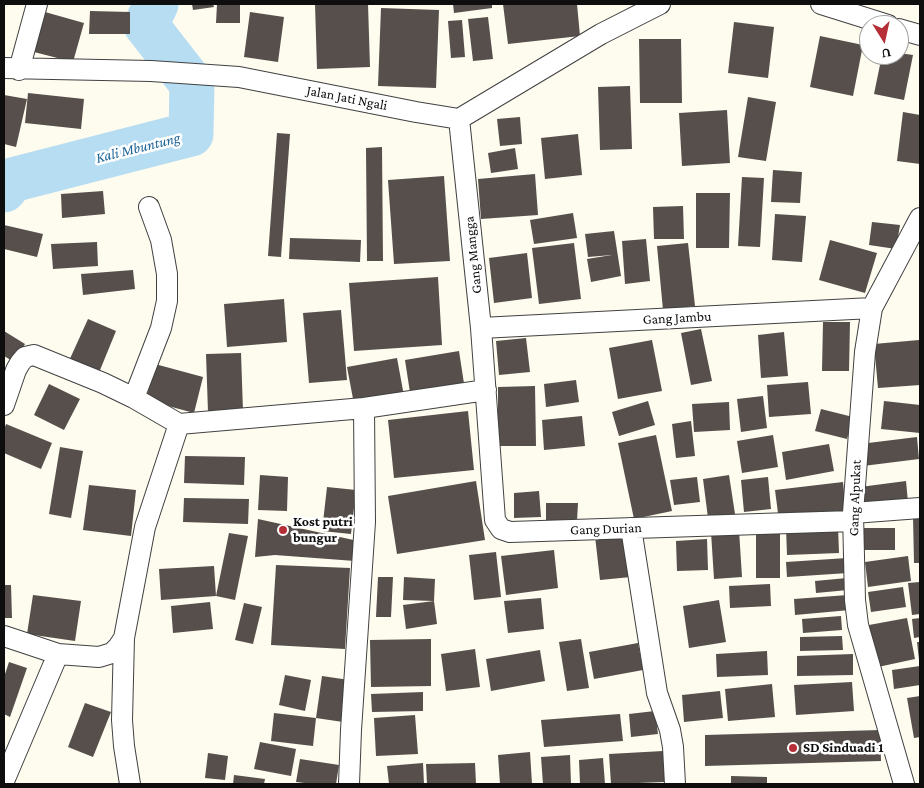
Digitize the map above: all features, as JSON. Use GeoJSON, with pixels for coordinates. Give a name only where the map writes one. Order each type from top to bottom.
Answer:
{"type":"FeatureCollection","features":[{"type":"Feature","properties":{"kind":"street"},"geometry":{"type":"LineString","coordinates":[[11,69],[37,4]]}},
{"type":"Feature","properties":{"kind":"street"},"geometry":{"type":"LineString","coordinates":[[459,120],[601,34],[660,4]]}},
{"type":"Feature","properties":{"kind":"street"},"geometry":{"type":"LineString","coordinates":[[821,4],[859,16]]}},
{"type":"Feature","properties":{"kind":"street","name":"Jalan Jati Ngali"},"geometry":{"type":"LineString","coordinates":[[11,69],[151,71],[239,76],[459,120]]}},
{"type":"Feature","properties":{"kind":"street","name":"Gang Mangga"},"geometry":{"type":"LineString","coordinates":[[459,120],[486,390]]}},
{"type":"Feature","properties":{"kind":"street"},"geometry":{"type":"LineString","coordinates":[[134,398],[161,328],[167,301],[167,274],[161,240],[150,207]]}},
{"type":"Feature","properties":{"kind":"street","name":"Gang Alpukat"},"geometry":{"type":"LineString","coordinates":[[904,784],[858,625],[854,600],[853,517],[865,352],[872,308],[913,246],[920,218]]}},
{"type":"Feature","properties":{"kind":"street","name":"Gang Jambu"},"geometry":{"type":"LineString","coordinates":[[481,328],[872,308]]}},
{"type":"Feature","properties":{"kind":"street"},"geometry":{"type":"LineString","coordinates":[[4,405],[20,363],[25,357],[34,355],[87,376],[134,398],[179,424],[364,408],[486,390]]}},
{"type":"Feature","properties":{"kind":"street","name":"Gang Durian"},"geometry":{"type":"LineString","coordinates":[[486,390],[495,520],[501,529],[510,532],[853,517],[920,508]]}},
{"type":"Feature","properties":{"kind":"street"},"geometry":{"type":"LineString","coordinates":[[349,784],[365,522],[364,408]]}},
{"type":"Feature","properties":{"kind":"street"},"geometry":{"type":"LineString","coordinates":[[130,784],[122,720],[124,638],[145,527],[179,424]]}},
{"type":"Feature","properties":{"kind":"street"},"geometry":{"type":"LineString","coordinates":[[631,528],[657,693],[670,730],[673,747],[675,784]]}},
{"type":"Feature","properties":{"kind":"street"},"geometry":{"type":"LineString","coordinates":[[4,636],[58,654],[99,657],[112,653],[124,638]]}},
{"type":"Feature","properties":{"kind":"street"},"geometry":{"type":"LineString","coordinates":[[4,781],[58,654]]}},
{"type":"Feature","properties":{"kind":"building"},"geometry":{"type":"Polygon","coordinates":[[[192,4],[213,4],[214,7],[193,10],[192,4]]]}},
{"type":"Feature","properties":{"kind":"building"},"geometry":{"type":"Polygon","coordinates":[[[217,4],[240,4],[240,23],[216,23],[217,4]]]}},
{"type":"Feature","properties":{"kind":"building"},"geometry":{"type":"Polygon","coordinates":[[[315,4],[368,4],[370,67],[317,69],[315,4]]]}},
{"type":"Feature","properties":{"kind":"building"},"geometry":{"type":"Polygon","coordinates":[[[453,4],[492,4],[492,8],[454,13],[453,4]]]}},
{"type":"Feature","properties":{"kind":"building"},"geometry":{"type":"Polygon","coordinates":[[[503,4],[577,4],[580,36],[508,44],[503,4]]]}},
{"type":"Feature","properties":{"kind":"building"},"geometry":{"type":"Polygon","coordinates":[[[381,8],[439,10],[436,88],[378,86],[381,8]]]}},
{"type":"Feature","properties":{"kind":"building"},"geometry":{"type":"Polygon","coordinates":[[[90,11],[130,12],[130,34],[89,34],[90,11]]]}},
{"type":"Feature","properties":{"kind":"building"},"geometry":{"type":"Polygon","coordinates":[[[45,12],[84,23],[73,62],[34,52],[45,12]]]}},
{"type":"Feature","properties":{"kind":"building"},"geometry":{"type":"Polygon","coordinates":[[[250,12],[284,17],[278,62],[244,57],[250,12]]]}},
{"type":"Feature","properties":{"kind":"building"},"geometry":{"type":"Polygon","coordinates":[[[488,17],[493,59],[473,61],[468,19],[488,17]]]}},
{"type":"Feature","properties":{"kind":"building"},"geometry":{"type":"Polygon","coordinates":[[[462,20],[465,57],[451,58],[448,21],[462,20]]]}},
{"type":"Feature","properties":{"kind":"building"},"geometry":{"type":"Polygon","coordinates":[[[734,22],[774,27],[768,78],[728,73],[734,22]]]}},
{"type":"Feature","properties":{"kind":"building"},"geometry":{"type":"Polygon","coordinates":[[[820,36],[859,44],[859,65],[853,96],[810,87],[820,36]]]}},
{"type":"Feature","properties":{"kind":"building"},"geometry":{"type":"Polygon","coordinates":[[[639,39],[681,39],[682,103],[640,103],[639,39]]]}},
{"type":"Feature","properties":{"kind":"building"},"geometry":{"type":"Polygon","coordinates":[[[909,54],[913,55],[904,100],[874,94],[880,65],[909,65],[909,54]]]}},
{"type":"Feature","properties":{"kind":"building"},"geometry":{"type":"Polygon","coordinates":[[[630,86],[632,149],[600,150],[598,87],[630,86]]]}},
{"type":"Feature","properties":{"kind":"building"},"geometry":{"type":"Polygon","coordinates":[[[28,93],[84,99],[81,129],[25,123],[28,93]]]}},
{"type":"Feature","properties":{"kind":"building"},"geometry":{"type":"Polygon","coordinates":[[[4,95],[27,99],[16,147],[4,144],[4,95]]]}},
{"type":"Feature","properties":{"kind":"building"},"geometry":{"type":"Polygon","coordinates":[[[748,97],[776,102],[766,161],[738,157],[748,97]]]}},
{"type":"Feature","properties":{"kind":"building"},"geometry":{"type":"Polygon","coordinates":[[[727,110],[730,163],[682,166],[679,113],[727,110]]]}},
{"type":"Feature","properties":{"kind":"building"},"geometry":{"type":"Polygon","coordinates":[[[903,112],[920,115],[920,164],[897,161],[903,112]]]}},
{"type":"Feature","properties":{"kind":"building"},"geometry":{"type":"Polygon","coordinates":[[[520,117],[522,144],[500,146],[497,119],[520,117]]]}},
{"type":"Feature","properties":{"kind":"building"},"geometry":{"type":"Polygon","coordinates":[[[277,133],[290,134],[281,257],[268,256],[277,133]]]}},
{"type":"Feature","properties":{"kind":"building"},"geometry":{"type":"Polygon","coordinates":[[[578,134],[582,175],[545,179],[541,138],[578,134]]]}},
{"type":"Feature","properties":{"kind":"building"},"geometry":{"type":"Polygon","coordinates":[[[382,147],[383,261],[367,261],[366,148],[382,147]]]}},
{"type":"Feature","properties":{"kind":"building"},"geometry":{"type":"Polygon","coordinates":[[[515,148],[518,169],[491,173],[488,153],[515,148]]]}},
{"type":"Feature","properties":{"kind":"building"},"geometry":{"type":"Polygon","coordinates":[[[773,170],[802,172],[800,203],[771,202],[773,170]]]}},
{"type":"Feature","properties":{"kind":"building"},"geometry":{"type":"Polygon","coordinates":[[[535,174],[538,215],[481,219],[478,179],[535,174]]]}},
{"type":"Feature","properties":{"kind":"building"},"geometry":{"type":"Polygon","coordinates":[[[444,176],[450,261],[394,264],[388,180],[444,176]]]}},
{"type":"Feature","properties":{"kind":"building"},"geometry":{"type":"Polygon","coordinates":[[[742,177],[764,178],[760,247],[738,246],[742,177]]]}},
{"type":"Feature","properties":{"kind":"building"},"geometry":{"type":"Polygon","coordinates":[[[103,191],[105,214],[62,218],[61,194],[103,191]]]}},
{"type":"Feature","properties":{"kind":"building"},"geometry":{"type":"Polygon","coordinates":[[[696,193],[730,193],[729,248],[696,248],[696,193]]]}},
{"type":"Feature","properties":{"kind":"building"},"geometry":{"type":"Polygon","coordinates":[[[683,206],[684,239],[654,239],[653,207],[683,206]]]}},
{"type":"Feature","properties":{"kind":"building"},"geometry":{"type":"Polygon","coordinates":[[[573,213],[577,238],[534,244],[530,220],[573,213]]]}},
{"type":"Feature","properties":{"kind":"building"},"geometry":{"type":"Polygon","coordinates":[[[775,214],[806,216],[802,262],[772,260],[775,214]]]}},
{"type":"Feature","properties":{"kind":"building"},"geometry":{"type":"Polygon","coordinates":[[[872,222],[900,225],[896,249],[869,245],[872,222]]]}},
{"type":"Feature","properties":{"kind":"building"},"geometry":{"type":"Polygon","coordinates":[[[4,225],[43,234],[37,257],[4,249],[4,225]]]}},
{"type":"Feature","properties":{"kind":"building"},"geometry":{"type":"Polygon","coordinates":[[[614,231],[621,276],[591,282],[587,259],[612,255],[588,257],[585,234],[614,231]]]}},
{"type":"Feature","properties":{"kind":"building"},"geometry":{"type":"Polygon","coordinates":[[[290,238],[361,240],[360,262],[289,259],[290,238]]]}},
{"type":"Feature","properties":{"kind":"building"},"geometry":{"type":"Polygon","coordinates":[[[646,239],[650,281],[625,284],[622,241],[646,239]]]}},
{"type":"Feature","properties":{"kind":"building"},"geometry":{"type":"Polygon","coordinates":[[[830,240],[877,253],[865,293],[819,280],[830,240]]]}},
{"type":"Feature","properties":{"kind":"building"},"geometry":{"type":"Polygon","coordinates":[[[97,242],[98,266],[53,269],[51,244],[97,242]]]}},
{"type":"Feature","properties":{"kind":"building"},"geometry":{"type":"Polygon","coordinates":[[[574,243],[581,299],[539,304],[532,248],[574,243]]]}},
{"type":"Feature","properties":{"kind":"building"},"geometry":{"type":"Polygon","coordinates":[[[688,243],[695,306],[663,310],[657,246],[688,243]]]}},
{"type":"Feature","properties":{"kind":"building"},"geometry":{"type":"Polygon","coordinates":[[[527,253],[532,298],[494,303],[489,258],[527,253]]]}},
{"type":"Feature","properties":{"kind":"building"},"geometry":{"type":"Polygon","coordinates":[[[133,270],[135,289],[83,295],[81,274],[133,270]]]}},
{"type":"Feature","properties":{"kind":"building"},"geometry":{"type":"Polygon","coordinates":[[[438,277],[442,345],[354,351],[349,283],[438,277]]]}},
{"type":"Feature","properties":{"kind":"building"},"geometry":{"type":"Polygon","coordinates":[[[284,299],[287,342],[227,347],[224,304],[284,299]]]}},
{"type":"Feature","properties":{"kind":"building"},"geometry":{"type":"Polygon","coordinates":[[[341,310],[347,380],[309,383],[303,313],[341,310]]]}},
{"type":"Feature","properties":{"kind":"building"},"geometry":{"type":"Polygon","coordinates":[[[88,319],[116,331],[98,375],[68,363],[88,319]]]}},
{"type":"Feature","properties":{"kind":"building"},"geometry":{"type":"Polygon","coordinates":[[[823,322],[850,322],[849,371],[822,371],[823,322]]]}},
{"type":"Feature","properties":{"kind":"building"},"geometry":{"type":"Polygon","coordinates":[[[701,329],[712,381],[691,385],[681,333],[701,329]]]}},
{"type":"Feature","properties":{"kind":"building"},"geometry":{"type":"Polygon","coordinates":[[[4,331],[25,344],[14,362],[4,356],[4,331]]]}},
{"type":"Feature","properties":{"kind":"building"},"geometry":{"type":"Polygon","coordinates":[[[784,332],[788,376],[761,378],[758,335],[784,332]]]}},
{"type":"Feature","properties":{"kind":"building"},"geometry":{"type":"Polygon","coordinates":[[[526,338],[530,372],[499,375],[496,341],[526,338]]]}},
{"type":"Feature","properties":{"kind":"building"},"geometry":{"type":"Polygon","coordinates":[[[652,340],[662,391],[618,399],[609,348],[652,340]]]}},
{"type":"Feature","properties":{"kind":"building"},"geometry":{"type":"Polygon","coordinates":[[[919,340],[920,385],[878,388],[874,344],[919,340]]]}},
{"type":"Feature","properties":{"kind":"building"},"geometry":{"type":"Polygon","coordinates":[[[459,351],[465,390],[411,399],[405,360],[459,351]]]}},
{"type":"Feature","properties":{"kind":"building"},"geometry":{"type":"Polygon","coordinates":[[[241,353],[243,411],[208,412],[206,354],[241,353]]]}},
{"type":"Feature","properties":{"kind":"building"},"geometry":{"type":"Polygon","coordinates":[[[397,358],[404,396],[354,404],[347,367],[397,358]]]}},
{"type":"Feature","properties":{"kind":"building"},"geometry":{"type":"Polygon","coordinates":[[[155,364],[203,377],[194,413],[146,400],[155,364]]]}},
{"type":"Feature","properties":{"kind":"building"},"geometry":{"type":"Polygon","coordinates":[[[576,380],[579,402],[546,407],[544,384],[576,380]]]}},
{"type":"Feature","properties":{"kind":"building"},"geometry":{"type":"Polygon","coordinates":[[[808,382],[811,414],[769,417],[767,385],[808,382]]]}},
{"type":"Feature","properties":{"kind":"building"},"geometry":{"type":"Polygon","coordinates":[[[49,384],[80,399],[64,430],[34,415],[49,384]]]}},
{"type":"Feature","properties":{"kind":"building"},"geometry":{"type":"Polygon","coordinates":[[[535,386],[536,446],[498,446],[498,387],[535,386]]]}},
{"type":"Feature","properties":{"kind":"building"},"geometry":{"type":"Polygon","coordinates":[[[763,396],[767,428],[741,432],[737,399],[763,396]]]}},
{"type":"Feature","properties":{"kind":"building"},"geometry":{"type":"Polygon","coordinates":[[[648,401],[655,425],[619,436],[612,412],[648,401]]]}},
{"type":"Feature","properties":{"kind":"building"},"geometry":{"type":"Polygon","coordinates":[[[884,401],[920,405],[920,433],[881,429],[884,401]]]}},
{"type":"Feature","properties":{"kind":"building"},"geometry":{"type":"Polygon","coordinates":[[[729,402],[730,430],[694,432],[692,404],[729,402]]]}},
{"type":"Feature","properties":{"kind":"building"},"geometry":{"type":"Polygon","coordinates":[[[821,409],[853,417],[847,439],[815,431],[821,409]]]}},
{"type":"Feature","properties":{"kind":"building"},"geometry":{"type":"Polygon","coordinates":[[[468,411],[474,470],[394,478],[388,420],[468,411]]]}},
{"type":"Feature","properties":{"kind":"building"},"geometry":{"type":"Polygon","coordinates":[[[582,416],[585,446],[544,450],[542,420],[582,416]]]}},
{"type":"Feature","properties":{"kind":"building"},"geometry":{"type":"Polygon","coordinates":[[[691,421],[695,456],[676,458],[672,424],[691,421]]]}},
{"type":"Feature","properties":{"kind":"building"},"geometry":{"type":"Polygon","coordinates":[[[6,424],[52,443],[41,469],[4,453],[4,430],[6,424]]]}},
{"type":"Feature","properties":{"kind":"building"},"geometry":{"type":"Polygon","coordinates":[[[656,435],[672,511],[634,519],[618,443],[656,435]]]}},
{"type":"Feature","properties":{"kind":"building"},"geometry":{"type":"Polygon","coordinates":[[[773,435],[778,467],[742,473],[737,441],[773,435]]]}},
{"type":"Feature","properties":{"kind":"building"},"geometry":{"type":"Polygon","coordinates":[[[917,437],[919,459],[863,466],[860,444],[917,437]]]}},
{"type":"Feature","properties":{"kind":"building"},"geometry":{"type":"Polygon","coordinates":[[[829,444],[834,471],[786,480],[782,452],[829,444]]]}},
{"type":"Feature","properties":{"kind":"building"},"geometry":{"type":"Polygon","coordinates":[[[60,447],[83,451],[71,518],[49,514],[60,447]]]}},
{"type":"Feature","properties":{"kind":"building"},"geometry":{"type":"Polygon","coordinates":[[[185,456],[245,457],[244,485],[184,483],[185,456]]]}},
{"type":"Feature","properties":{"kind":"building"},"geometry":{"type":"Polygon","coordinates":[[[260,475],[288,477],[287,511],[258,510],[260,475]]]}},
{"type":"Feature","properties":{"kind":"building"},"geometry":{"type":"Polygon","coordinates":[[[729,475],[735,514],[708,518],[703,479],[729,475]]]}},
{"type":"Feature","properties":{"kind":"building"},"geometry":{"type":"Polygon","coordinates":[[[697,477],[700,502],[674,505],[670,480],[697,477]]]}},
{"type":"Feature","properties":{"kind":"building"},"geometry":{"type":"Polygon","coordinates":[[[768,477],[771,509],[744,512],[741,480],[768,477]]]}},
{"type":"Feature","properties":{"kind":"building"},"geometry":{"type":"Polygon","coordinates":[[[476,481],[485,540],[397,554],[388,496],[476,481]]]}},
{"type":"Feature","properties":{"kind":"building"},"geometry":{"type":"Polygon","coordinates":[[[906,481],[908,502],[862,507],[860,487],[906,481]]]}},
{"type":"Feature","properties":{"kind":"building"},"geometry":{"type":"Polygon","coordinates":[[[843,482],[846,513],[779,521],[775,490],[843,482]]]}},
{"type":"Feature","properties":{"kind":"building"},"geometry":{"type":"Polygon","coordinates":[[[89,485],[136,490],[131,536],[83,530],[89,485]]]}},
{"type":"Feature","properties":{"kind":"building"},"geometry":{"type":"Polygon","coordinates":[[[327,487],[356,490],[351,534],[322,531],[327,487]]]}},
{"type":"Feature","properties":{"kind":"building"},"geometry":{"type":"Polygon","coordinates":[[[539,491],[541,517],[514,518],[514,493],[539,491]]]}},
{"type":"Feature","properties":{"kind":"building"},"geometry":{"type":"Polygon","coordinates":[[[184,498],[249,499],[248,524],[183,522],[184,498]]]}},
{"type":"Feature","properties":{"kind":"building"},"geometry":{"type":"Polygon","coordinates":[[[546,503],[578,503],[577,521],[546,521],[546,503]]]}},
{"type":"Feature","properties":{"kind":"building"},"geometry":{"type":"Polygon","coordinates":[[[913,516],[920,516],[920,563],[914,563],[913,516]]]}},
{"type":"Feature","properties":{"kind":"building","name":"Kost putri bungur"},"geometry":{"type":"Polygon","coordinates":[[[258,519],[358,541],[355,561],[275,555],[255,557],[258,519]]]}},
{"type":"Feature","properties":{"kind":"building"},"geometry":{"type":"Polygon","coordinates":[[[838,526],[839,553],[787,555],[786,528],[838,526]]]}},
{"type":"Feature","properties":{"kind":"building"},"geometry":{"type":"Polygon","coordinates":[[[862,528],[895,528],[895,550],[862,550],[862,528]]]}},
{"type":"Feature","properties":{"kind":"building"},"geometry":{"type":"Polygon","coordinates":[[[739,530],[742,577],[714,579],[711,532],[739,530]]]}},
{"type":"Feature","properties":{"kind":"building"},"geometry":{"type":"Polygon","coordinates":[[[756,531],[780,532],[780,578],[756,578],[756,531]]]}},
{"type":"Feature","properties":{"kind":"building"},"geometry":{"type":"Polygon","coordinates":[[[626,532],[631,577],[600,580],[595,536],[626,532]]]}},
{"type":"Feature","properties":{"kind":"building"},"geometry":{"type":"Polygon","coordinates":[[[229,533],[248,536],[235,600],[216,596],[229,533]]]}},
{"type":"Feature","properties":{"kind":"building"},"geometry":{"type":"Polygon","coordinates":[[[707,539],[708,570],[677,571],[676,541],[707,539]]]}},
{"type":"Feature","properties":{"kind":"building"},"geometry":{"type":"Polygon","coordinates":[[[554,550],[558,588],[506,595],[501,556],[554,550]]]}},
{"type":"Feature","properties":{"kind":"building"},"geometry":{"type":"Polygon","coordinates":[[[496,552],[501,597],[474,600],[469,555],[496,552]]]}},
{"type":"Feature","properties":{"kind":"building"},"geometry":{"type":"Polygon","coordinates":[[[908,556],[911,581],[868,587],[865,562],[908,556]]]}},
{"type":"Feature","properties":{"kind":"building"},"geometry":{"type":"Polygon","coordinates":[[[847,558],[848,573],[787,577],[786,562],[847,558]]]}},
{"type":"Feature","properties":{"kind":"building"},"geometry":{"type":"Polygon","coordinates":[[[276,565],[350,568],[345,649],[271,645],[276,565]]]}},
{"type":"Feature","properties":{"kind":"building"},"geometry":{"type":"Polygon","coordinates":[[[214,566],[216,596],[161,600],[159,569],[214,566]]]}},
{"type":"Feature","properties":{"kind":"building"},"geometry":{"type":"Polygon","coordinates":[[[378,577],[393,577],[391,617],[376,617],[378,577]]]}},
{"type":"Feature","properties":{"kind":"building"},"geometry":{"type":"Polygon","coordinates":[[[404,577],[435,579],[434,601],[403,600],[404,577]]]}},
{"type":"Feature","properties":{"kind":"building"},"geometry":{"type":"Polygon","coordinates":[[[847,578],[848,590],[816,593],[815,581],[847,578]]]}},
{"type":"Feature","properties":{"kind":"building"},"geometry":{"type":"Polygon","coordinates":[[[920,582],[920,614],[912,615],[908,583],[920,582]]]}},
{"type":"Feature","properties":{"kind":"building"},"geometry":{"type":"Polygon","coordinates":[[[770,584],[771,606],[730,608],[729,586],[770,584]]]}},
{"type":"Feature","properties":{"kind":"building"},"geometry":{"type":"Polygon","coordinates":[[[4,585],[11,585],[12,618],[4,618],[4,585]]]}},
{"type":"Feature","properties":{"kind":"building"},"geometry":{"type":"Polygon","coordinates":[[[903,587],[906,607],[871,612],[868,592],[903,587]]]}},
{"type":"Feature","properties":{"kind":"building"},"geometry":{"type":"Polygon","coordinates":[[[33,595],[81,601],[75,641],[27,634],[33,595]]]}},
{"type":"Feature","properties":{"kind":"building"},"geometry":{"type":"Polygon","coordinates":[[[848,595],[850,610],[795,615],[794,599],[848,595]]]}},
{"type":"Feature","properties":{"kind":"building"},"geometry":{"type":"Polygon","coordinates":[[[541,598],[544,629],[508,633],[504,601],[541,598]]]}},
{"type":"Feature","properties":{"kind":"building"},"geometry":{"type":"Polygon","coordinates":[[[719,600],[726,642],[689,648],[683,606],[719,600]]]}},
{"type":"Feature","properties":{"kind":"building"},"geometry":{"type":"Polygon","coordinates":[[[434,601],[437,624],[406,629],[403,605],[434,601]]]}},
{"type":"Feature","properties":{"kind":"building"},"geometry":{"type":"Polygon","coordinates":[[[210,602],[213,629],[173,633],[171,606],[210,602]]]}},
{"type":"Feature","properties":{"kind":"building"},"geometry":{"type":"Polygon","coordinates":[[[244,603],[262,607],[253,644],[235,640],[244,603]]]}},
{"type":"Feature","properties":{"kind":"building"},"geometry":{"type":"Polygon","coordinates":[[[841,616],[842,630],[803,633],[802,619],[841,616]]]}},
{"type":"Feature","properties":{"kind":"building"},"geometry":{"type":"Polygon","coordinates":[[[907,618],[915,659],[878,667],[869,625],[907,618]]]}},
{"type":"Feature","properties":{"kind":"building"},"geometry":{"type":"Polygon","coordinates":[[[920,618],[920,637],[914,638],[912,619],[920,618]]]}},
{"type":"Feature","properties":{"kind":"building"},"geometry":{"type":"Polygon","coordinates":[[[842,636],[843,650],[800,651],[800,637],[842,636]]]}},
{"type":"Feature","properties":{"kind":"building"},"geometry":{"type":"Polygon","coordinates":[[[431,639],[431,686],[371,687],[370,640],[431,639]]]}},
{"type":"Feature","properties":{"kind":"building"},"geometry":{"type":"Polygon","coordinates":[[[581,639],[589,688],[567,691],[559,642],[581,639]]]}},
{"type":"Feature","properties":{"kind":"building"},"geometry":{"type":"Polygon","coordinates":[[[917,642],[920,642],[920,660],[919,660],[917,642]]]}},
{"type":"Feature","properties":{"kind":"building"},"geometry":{"type":"Polygon","coordinates":[[[638,643],[643,670],[594,679],[589,652],[638,643]]]}},
{"type":"Feature","properties":{"kind":"building"},"geometry":{"type":"Polygon","coordinates":[[[475,649],[480,687],[446,691],[441,654],[475,649]]]}},
{"type":"Feature","properties":{"kind":"building"},"geometry":{"type":"Polygon","coordinates":[[[540,650],[545,681],[491,691],[486,659],[540,650]]]}},
{"type":"Feature","properties":{"kind":"building"},"geometry":{"type":"Polygon","coordinates":[[[767,651],[768,675],[717,677],[716,654],[767,651]]]}},
{"type":"Feature","properties":{"kind":"building"},"geometry":{"type":"Polygon","coordinates":[[[853,654],[853,675],[797,676],[797,656],[853,654]]]}},
{"type":"Feature","properties":{"kind":"building"},"geometry":{"type":"Polygon","coordinates":[[[9,662],[27,668],[10,717],[4,714],[4,677],[9,662]]]}},
{"type":"Feature","properties":{"kind":"building"},"geometry":{"type":"Polygon","coordinates":[[[920,666],[920,685],[894,689],[892,670],[920,666]]]}},
{"type":"Feature","properties":{"kind":"building"},"geometry":{"type":"Polygon","coordinates":[[[285,675],[311,680],[305,711],[279,705],[285,675]]]}},
{"type":"Feature","properties":{"kind":"building"},"geometry":{"type":"Polygon","coordinates":[[[322,676],[349,680],[343,722],[316,718],[322,676]]]}},
{"type":"Feature","properties":{"kind":"building"},"geometry":{"type":"Polygon","coordinates":[[[852,682],[854,711],[796,715],[794,685],[852,682]]]}},
{"type":"Feature","properties":{"kind":"building"},"geometry":{"type":"Polygon","coordinates":[[[772,684],[775,717],[728,721],[725,689],[772,684]]]}},
{"type":"Feature","properties":{"kind":"building"},"geometry":{"type":"Polygon","coordinates":[[[720,691],[723,718],[684,722],[682,695],[720,691]]]}},
{"type":"Feature","properties":{"kind":"building"},"geometry":{"type":"Polygon","coordinates":[[[423,692],[423,711],[372,712],[371,694],[423,692]]]}},
{"type":"Feature","properties":{"kind":"building"},"geometry":{"type":"Polygon","coordinates":[[[920,696],[920,737],[914,738],[907,698],[920,696]]]}},
{"type":"Feature","properties":{"kind":"building"},"geometry":{"type":"Polygon","coordinates":[[[85,703],[111,712],[93,757],[68,747],[85,703]]]}},
{"type":"Feature","properties":{"kind":"building"},"geometry":{"type":"Polygon","coordinates":[[[655,711],[658,734],[631,737],[629,714],[655,711]]]}},
{"type":"Feature","properties":{"kind":"building"},"geometry":{"type":"Polygon","coordinates":[[[274,713],[316,718],[313,746],[271,741],[274,713]]]}},
{"type":"Feature","properties":{"kind":"building"},"geometry":{"type":"Polygon","coordinates":[[[620,714],[623,741],[544,747],[541,720],[620,714]]]}},
{"type":"Feature","properties":{"kind":"building"},"geometry":{"type":"Polygon","coordinates":[[[415,715],[418,754],[376,756],[374,718],[415,715]]]}},
{"type":"Feature","properties":{"kind":"building","name":"SD Sinduadi 1"},"geometry":{"type":"Polygon","coordinates":[[[880,730],[881,761],[705,766],[705,735],[880,730]]]}},
{"type":"Feature","properties":{"kind":"building"},"geometry":{"type":"Polygon","coordinates":[[[260,742],[296,749],[291,776],[254,769],[260,742]]]}},
{"type":"Feature","properties":{"kind":"building"},"geometry":{"type":"Polygon","coordinates":[[[663,751],[665,782],[611,784],[609,754],[663,751]]]}},
{"type":"Feature","properties":{"kind":"building"},"geometry":{"type":"Polygon","coordinates":[[[530,752],[532,784],[500,784],[498,755],[530,752]]]}},
{"type":"Feature","properties":{"kind":"building"},"geometry":{"type":"Polygon","coordinates":[[[208,753],[228,756],[225,780],[205,778],[208,753]]]}},
{"type":"Feature","properties":{"kind":"building"},"geometry":{"type":"Polygon","coordinates":[[[570,755],[571,784],[543,784],[541,757],[570,755]]]}},
{"type":"Feature","properties":{"kind":"building"},"geometry":{"type":"Polygon","coordinates":[[[603,758],[605,784],[580,784],[579,760],[603,758]]]}},
{"type":"Feature","properties":{"kind":"building"},"geometry":{"type":"Polygon","coordinates":[[[300,759],[339,765],[336,784],[296,782],[300,759]]]}},
{"type":"Feature","properties":{"kind":"building"},"geometry":{"type":"Polygon","coordinates":[[[423,763],[424,784],[389,784],[387,766],[423,763]]]}},
{"type":"Feature","properties":{"kind":"building"},"geometry":{"type":"Polygon","coordinates":[[[475,763],[476,784],[427,784],[426,764],[475,763]]]}},
{"type":"Feature","properties":{"kind":"building"},"geometry":{"type":"Polygon","coordinates":[[[234,775],[265,779],[264,784],[233,784],[234,775]]]}},
{"type":"Feature","properties":{"kind":"building"},"geometry":{"type":"Polygon","coordinates":[[[731,776],[767,777],[767,784],[731,784],[731,776]]]}},
{"type":"Feature","properties":{"kind":"waterway","name":"Kali Mbuntung"},"geometry":{"type":"LineString","coordinates":[[4,190],[12,180],[191,134],[192,84],[146,25],[156,4]]}},
{"type":"Feature","properties":{"kind":"place","name":"Kost putri bungur"},"geometry":{"type":"Point","coordinates":[283,530]}},
{"type":"Feature","properties":{"kind":"place","name":"SD Sinduadi 1"},"geometry":{"type":"Point","coordinates":[793,748]}}]}
